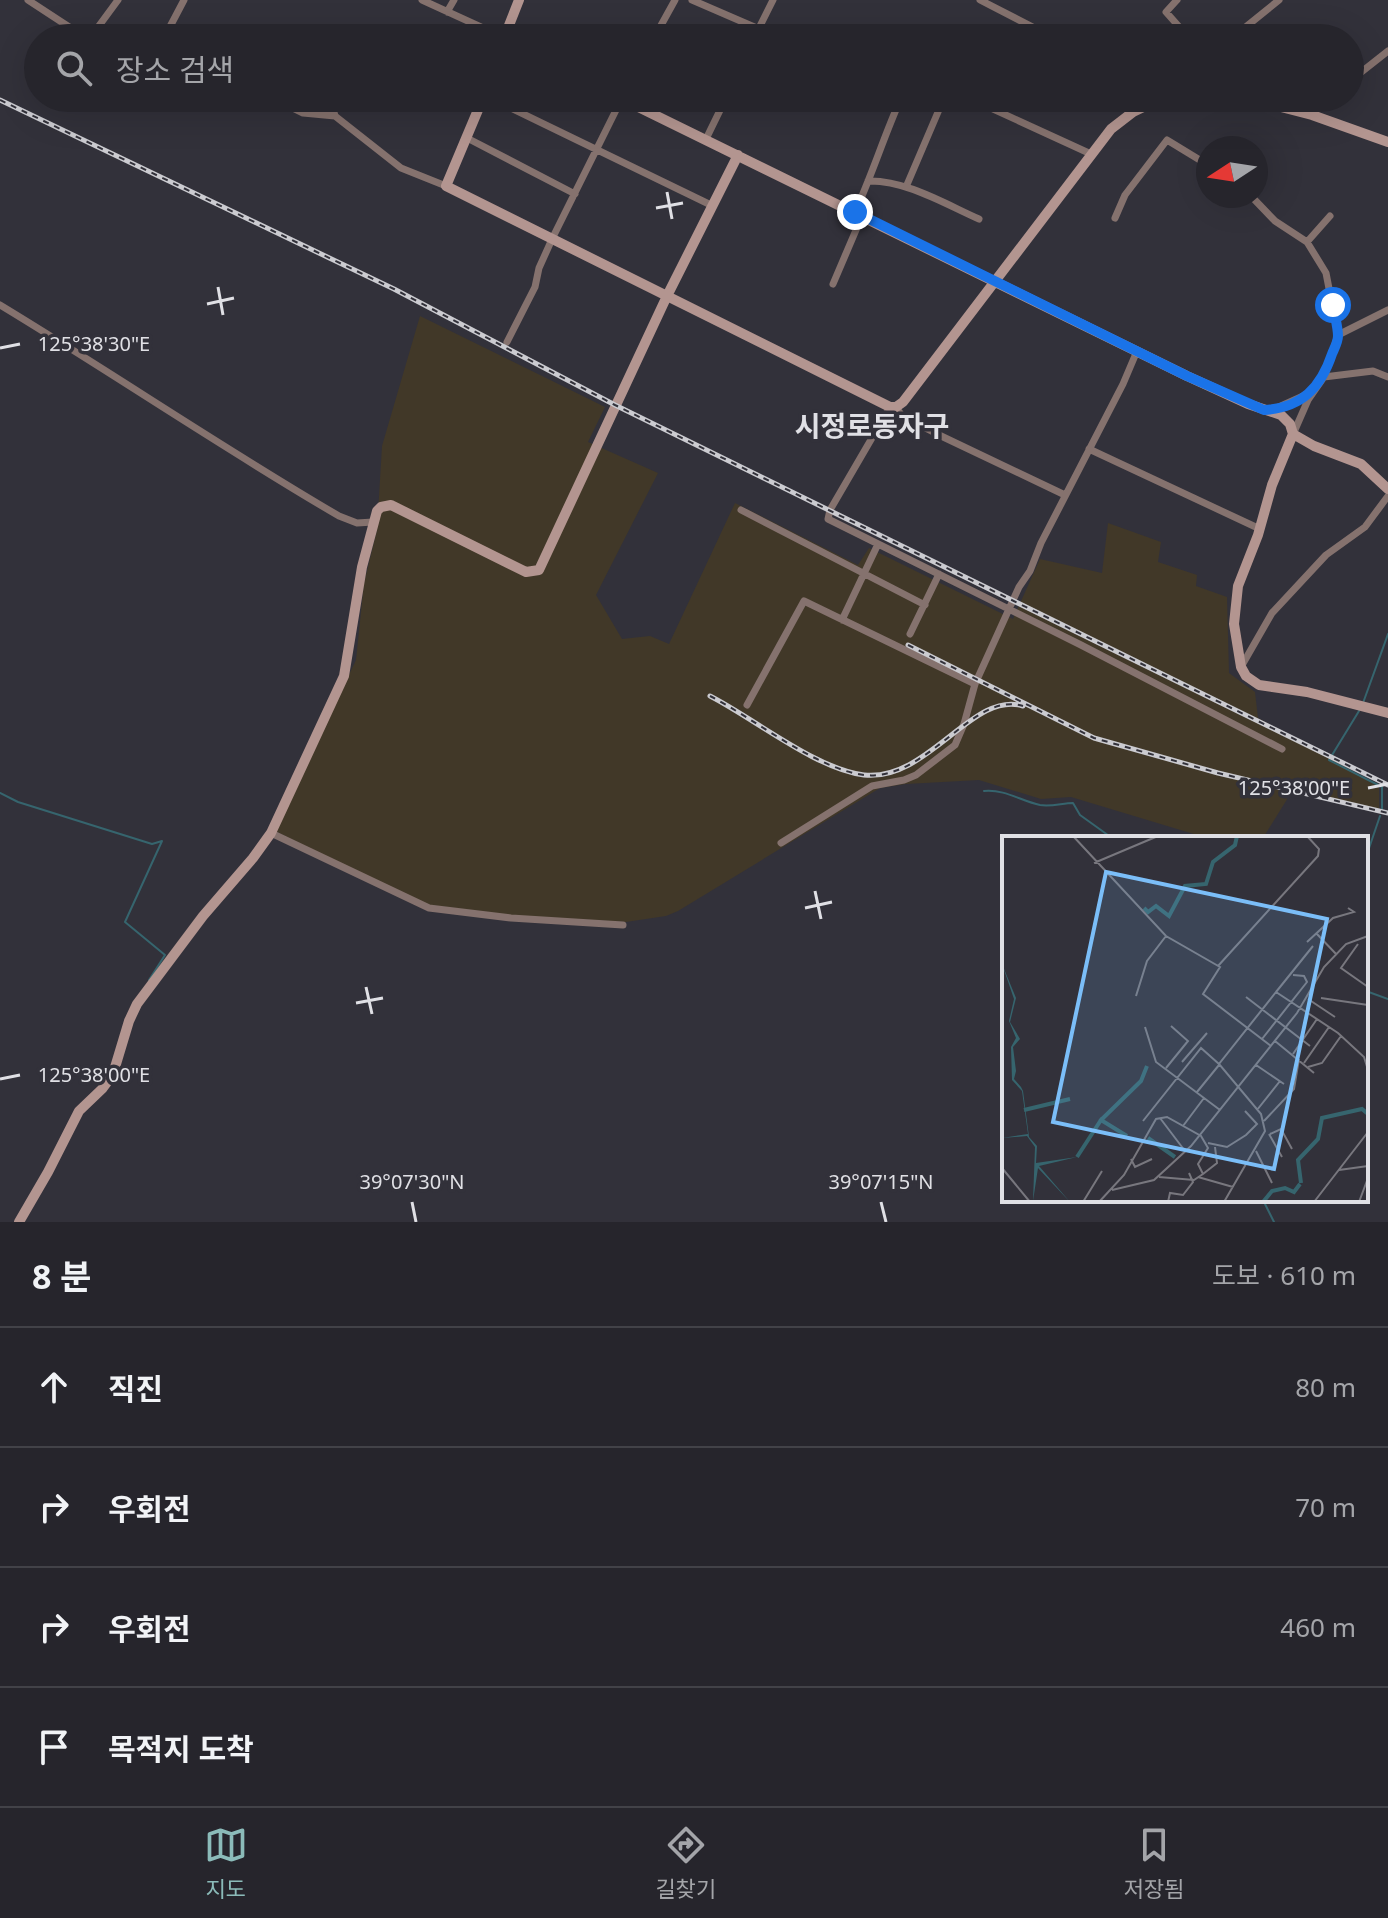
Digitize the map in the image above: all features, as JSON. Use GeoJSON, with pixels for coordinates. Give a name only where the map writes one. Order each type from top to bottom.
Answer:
{"type":"FeatureCollection","features":[{"type":"Feature","properties":{"kind":"street"},"geometry":{"type":"LineString","coordinates":[[28,0],[66,24]]}},
{"type":"Feature","properties":{"kind":"street"},"geometry":{"type":"LineString","coordinates":[[99,24],[118,0]]}},
{"type":"Feature","properties":{"kind":"street"},"geometry":{"type":"LineString","coordinates":[[171,24],[184,0]]}},
{"type":"Feature","properties":{"kind":"street"},"geometry":{"type":"LineString","coordinates":[[422,0],[474,24]]}},
{"type":"Feature","properties":{"kind":"street"},"geometry":{"type":"LineString","coordinates":[[447,12],[454,0]]}},
{"type":"Feature","properties":{"kind":"street"},"geometry":{"type":"LineString","coordinates":[[510,24],[519,0]]}},
{"type":"Feature","properties":{"kind":"street"},"geometry":{"type":"LineString","coordinates":[[662,24],[675,0]]}},
{"type":"Feature","properties":{"kind":"street"},"geometry":{"type":"LineString","coordinates":[[692,0],[747,24]]}},
{"type":"Feature","properties":{"kind":"street"},"geometry":{"type":"LineString","coordinates":[[761,24],[773,0]]}},
{"type":"Feature","properties":{"kind":"street"},"geometry":{"type":"LineString","coordinates":[[980,0],[1027,24]]}},
{"type":"Feature","properties":{"kind":"street"},"geometry":{"type":"LineString","coordinates":[[1177,0],[1166,12],[1177,24]]}},
{"type":"Feature","properties":{"kind":"street"},"geometry":{"type":"LineString","coordinates":[[1249,24],[1279,0]]}},
{"type":"Feature","properties":{"kind":"street"},"geometry":{"type":"LineString","coordinates":[[1364,70],[1388,51]]}},
{"type":"Feature","properties":{"kind":"street"},"geometry":{"type":"LineString","coordinates":[[301,112],[335,116],[401,168],[553,237],[893,407],[902,416],[939,435],[1065,495]]}},
{"type":"Feature","properties":{"kind":"street"},"geometry":{"type":"LineString","coordinates":[[334,112],[335,116]]}},
{"type":"Feature","properties":{"kind":"street"},"geometry":{"type":"LineString","coordinates":[[446,186],[477,112]]}},
{"type":"Feature","properties":{"kind":"street"},"geometry":{"type":"LineString","coordinates":[[519,112],[713,206]]}},
{"type":"Feature","properties":{"kind":"street"},"geometry":{"type":"LineString","coordinates":[[507,342],[535,287],[539,268],[553,237],[614,112]]}},
{"type":"Feature","properties":{"kind":"street"},"geometry":{"type":"LineString","coordinates":[[650,112],[1137,351],[1286,418],[1293,434],[1314,446],[1361,464],[1388,489]]}},
{"type":"Feature","properties":{"kind":"street"},"geometry":{"type":"LineString","coordinates":[[706,139],[719,112]]}},
{"type":"Feature","properties":{"kind":"street"},"geometry":{"type":"LineString","coordinates":[[833,284],[881,142],[895,112]]}},
{"type":"Feature","properties":{"kind":"street"},"geometry":{"type":"LineString","coordinates":[[906,187],[938,112]]}},
{"type":"Feature","properties":{"kind":"street"},"geometry":{"type":"LineString","coordinates":[[1000,112],[1091,154]]}},
{"type":"Feature","properties":{"kind":"street"},"geometry":{"type":"LineString","coordinates":[[1131,112],[1111,129],[893,407],[826,516],[832,522],[1282,749]]}},
{"type":"Feature","properties":{"kind":"street"},"geometry":{"type":"LineString","coordinates":[[1301,112],[1388,142]]}},
{"type":"Feature","properties":{"kind":"street"},"geometry":{"type":"LineString","coordinates":[[1312,115],[1315,112]]}},
{"type":"Feature","properties":{"kind":"street"},"geometry":{"type":"LineString","coordinates":[[467,138],[575,194]]}},
{"type":"Feature","properties":{"kind":"street"},"geometry":{"type":"LineString","coordinates":[[1115,218],[1125,195],[1167,140],[1196,158]]}},
{"type":"Feature","properties":{"kind":"street"},"geometry":{"type":"LineString","coordinates":[[19,1222],[79,1111],[113,1074],[137,1004],[271,833],[344,676],[362,567],[373,522],[381,507],[391,505],[526,572],[539,570],[667,296],[738,155]]}},
{"type":"Feature","properties":{"kind":"street"},"geometry":{"type":"LineString","coordinates":[[868,181],[882,180],[906,187],[979,219]]}},
{"type":"Feature","properties":{"kind":"street"},"geometry":{"type":"LineString","coordinates":[[1263,208],[1275,221],[1307,242],[1326,273],[1338,335],[1324,377],[1313,391],[1272,485],[1260,529],[1238,586],[1234,615],[1241,667],[1246,676],[1259,685],[1307,692],[1388,713]]}},
{"type":"Feature","properties":{"kind":"street"},"geometry":{"type":"LineString","coordinates":[[1307,242],[1330,216]]}},
{"type":"Feature","properties":{"kind":"street"},"geometry":{"type":"LineString","coordinates":[[0,305],[141,392],[169,414],[325,508],[351,522],[373,522]]}},
{"type":"Feature","properties":{"kind":"street"},"geometry":{"type":"LineString","coordinates":[[1338,335],[1388,310]]}},
{"type":"Feature","properties":{"kind":"street"},"geometry":{"type":"LineString","coordinates":[[781,843],[872,786],[910,778],[947,753],[959,739],[975,684],[1137,351]]}},
{"type":"Feature","properties":{"kind":"street"},"geometry":{"type":"LineString","coordinates":[[1324,377],[1373,371],[1388,377]]}},
{"type":"Feature","properties":{"kind":"street"},"geometry":{"type":"LineString","coordinates":[[1264,410],[1285,406],[1313,391]]}},
{"type":"Feature","properties":{"kind":"street"},"geometry":{"type":"LineString","coordinates":[[1089,449],[1260,529]]}},
{"type":"Feature","properties":{"kind":"street"},"geometry":{"type":"LineString","coordinates":[[1241,667],[1272,613],[1326,555],[1365,527],[1388,496]]}},
{"type":"Feature","properties":{"kind":"street"},"geometry":{"type":"LineString","coordinates":[[741,510],[925,605]]}},
{"type":"Feature","properties":{"kind":"street"},"geometry":{"type":"LineString","coordinates":[[842,620],[878,544]]}},
{"type":"Feature","properties":{"kind":"street"},"geometry":{"type":"LineString","coordinates":[[910,634],[939,574]]}},
{"type":"Feature","properties":{"kind":"street"},"geometry":{"type":"LineString","coordinates":[[747,705],[790,629],[802,601],[975,684]]}},
{"type":"Feature","properties":{"kind":"street"},"geometry":{"type":"LineString","coordinates":[[271,833],[412,903],[429,908],[511,918],[623,925]]}},
{"type":"Feature","properties":{"kind":"shaded area"},"geometry":{"type":"Polygon","coordinates":[[[420,316],[605,407],[588,442],[658,473],[596,595],[622,639],[650,636],[669,644],[735,503],[858,565],[869,548],[1013,619],[1040,559],[1102,573],[1108,523],[1161,542],[1158,562],[1197,575],[1196,586],[1227,597],[1229,673],[1255,692],[1258,718],[1379,786],[1379,809],[1291,793],[1264,836],[1200,836],[1071,797],[1041,799],[979,780],[906,784],[880,788],[666,916],[626,922],[517,916],[422,904],[275,831],[356,660],[364,583],[377,530],[382,446],[420,316]]]}},
{"type":"Feature","properties":{"kind":"waterway"},"geometry":{"type":"LineString","coordinates":[[1363,703],[1388,634]]}},
{"type":"Feature","properties":{"kind":"waterway"},"geometry":{"type":"LineString","coordinates":[[1359,711],[1329,760],[1382,787],[1382,809]]}},
{"type":"Feature","properties":{"kind":"waterway"},"geometry":{"type":"LineString","coordinates":[[984,791],[1006,793],[1040,805],[1073,803],[1080,815],[1109,836]]}},
{"type":"Feature","properties":{"kind":"waterway"},"geometry":{"type":"LineString","coordinates":[[0,793],[18,802],[152,844],[162,841],[125,922],[165,955],[149,980]]}},
{"type":"Feature","properties":{"kind":"waterway"},"geometry":{"type":"LineString","coordinates":[[1368,851],[1380,816]]}},
{"type":"Feature","properties":{"kind":"waterway"},"geometry":{"type":"LineString","coordinates":[[1368,992],[1388,999]]}},
{"type":"Feature","properties":{"kind":"waterway"},"geometry":{"type":"LineString","coordinates":[[1264,1202],[1274,1222]]}},
{"type":"Feature","properties":{"kind":"railway"},"geometry":{"type":"LineString","coordinates":[[0,100],[24,112]]}},
{"type":"Feature","properties":{"kind":"railway"},"geometry":{"type":"LineString","coordinates":[[25,112],[394,289],[615,405],[1388,785]]}},
{"type":"Feature","properties":{"kind":"railway"},"geometry":{"type":"LineString","coordinates":[[908,645],[1094,738],[1218,773],[1388,813]]}},
{"type":"Feature","properties":{"kind":"railway"},"geometry":{"type":"LineString","coordinates":[[710,696],[806,753],[845,771],[864,775],[887,773],[909,765],[986,711],[1004,705],[1023,706]]}},
{"type":"Feature","properties":{"kind":"district","name":"시정로동자구"},"geometry":{"type":"Point","coordinates":[872,426]}},
{"type":"Feature","properties":{"kind":"route"},"geometry":{"type":"LineString","coordinates":[[855,212],[1187,376],[1264,410],[1277,409],[1307,396],[1324,377],[1338,335],[1333,305]]}}]}
